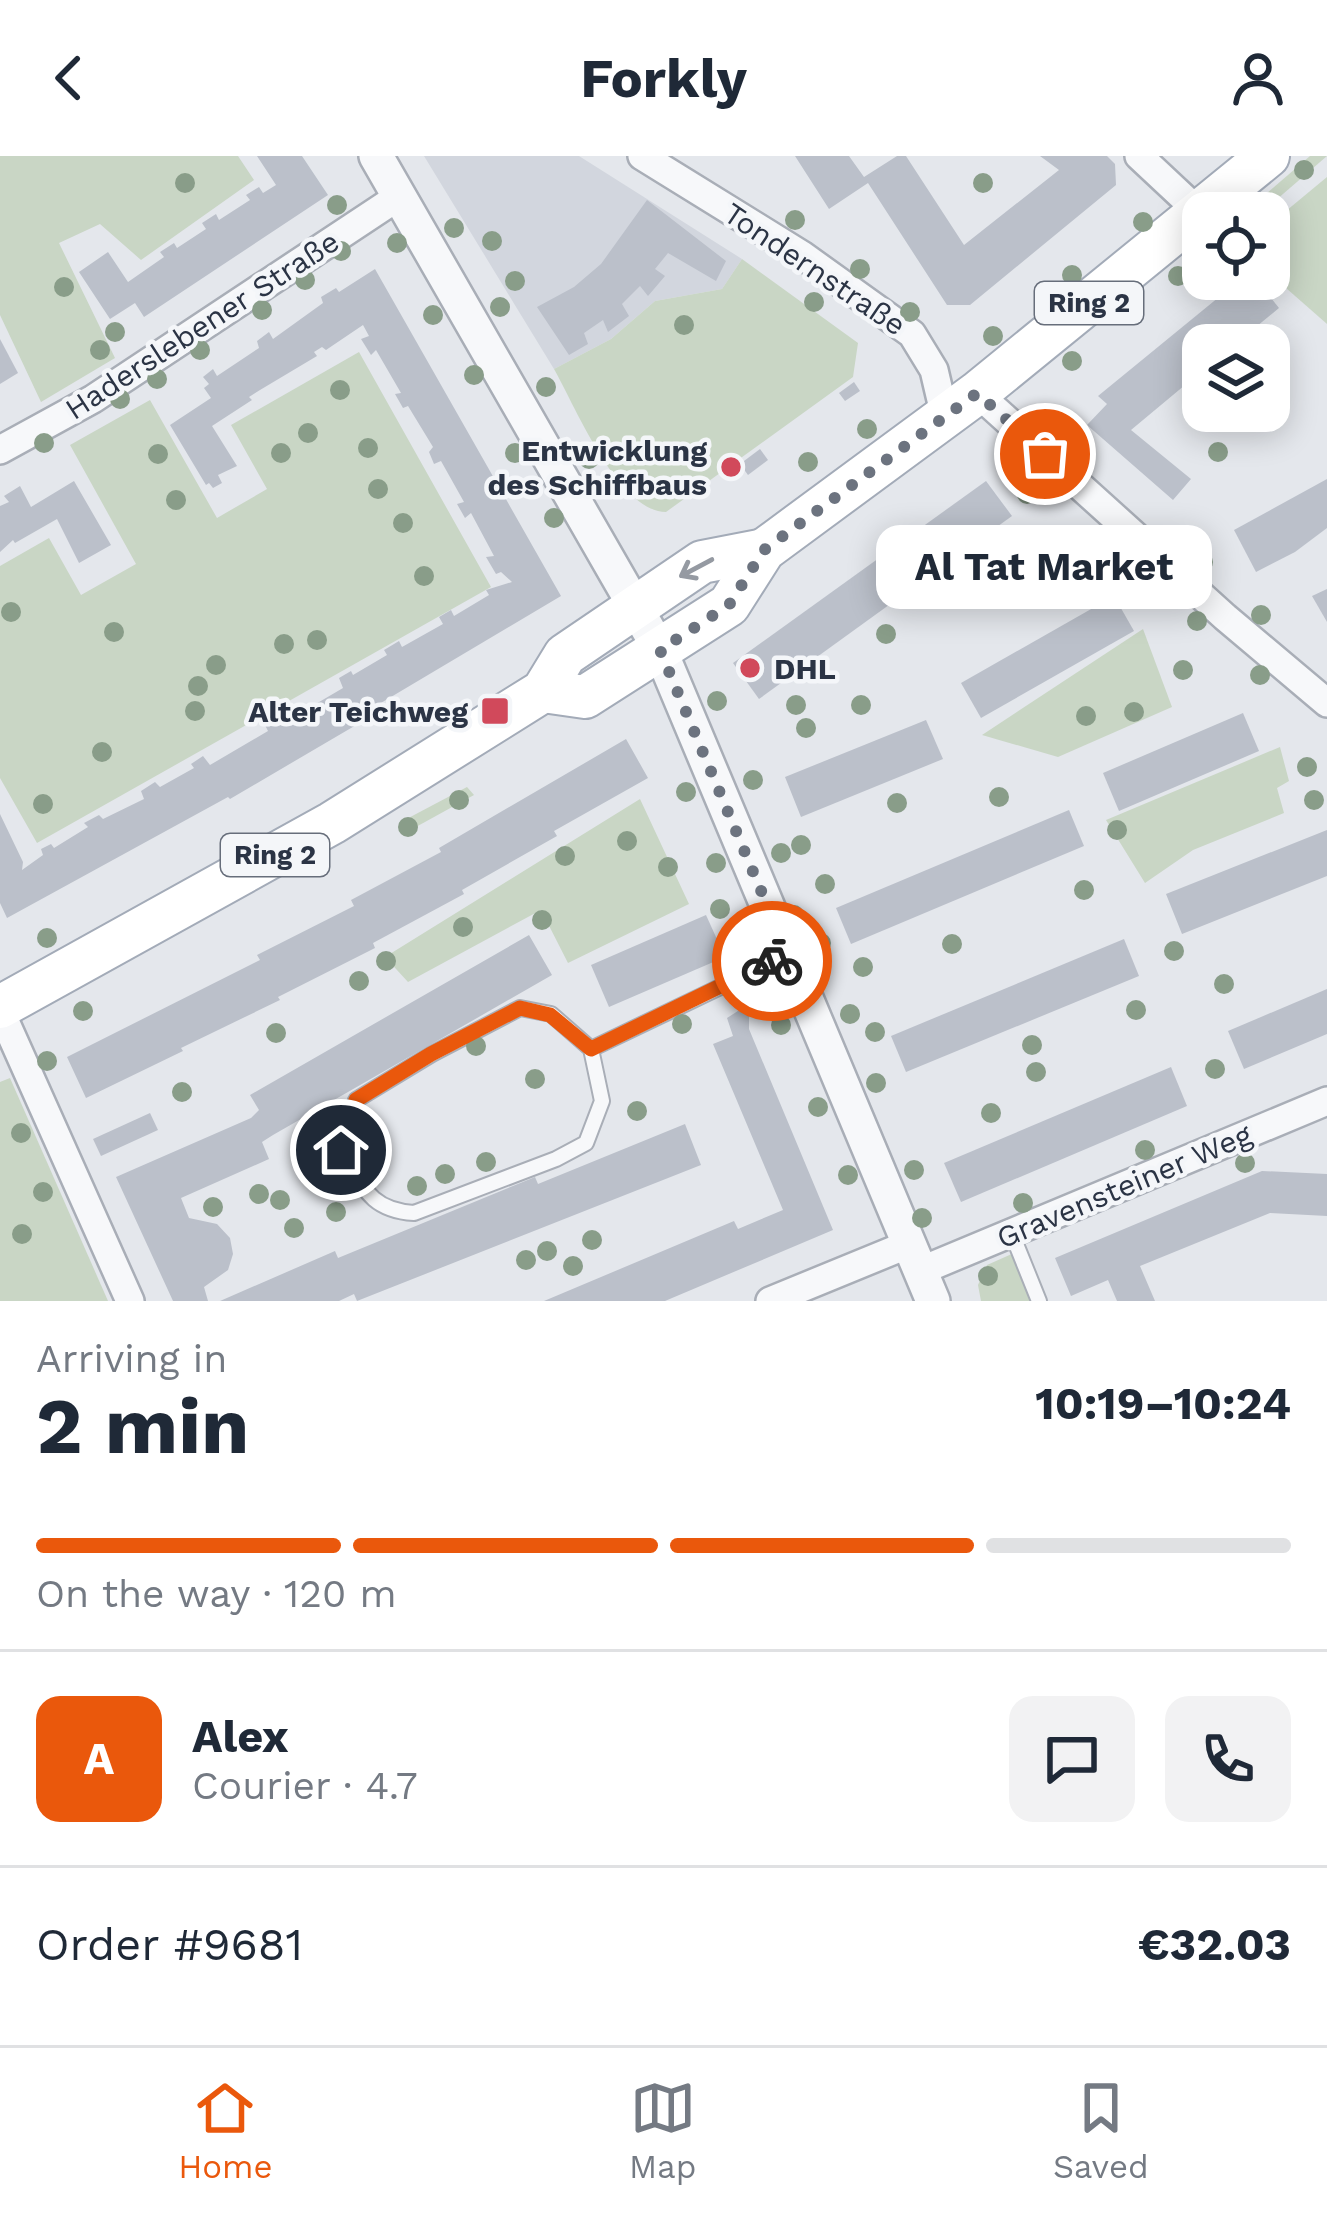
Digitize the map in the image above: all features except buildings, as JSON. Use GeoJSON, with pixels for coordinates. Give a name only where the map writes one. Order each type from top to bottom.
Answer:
{"type":"FeatureCollection","features":[{"type":"Feature","properties":{"kind":"main road","name":"Ring 2"},"geometry":{"type":"LineString","coordinates":[[1226,192],[1268,156]]}},
{"type":"Feature","properties":{"kind":"main road","name":"Ring 2"},"geometry":{"type":"LineString","coordinates":[[543,691],[585,697],[729,605],[764,550],[961,405],[1182,229]]}},
{"type":"Feature","properties":{"kind":"main road","name":"Ring 2"},"geometry":{"type":"LineString","coordinates":[[0,1009],[332,823],[543,691],[565,655],[702,562],[764,550]]}},
{"type":"Feature","properties":{"kind":"street"},"geometry":{"type":"LineString","coordinates":[[376,156],[660,650],[921,1272]]}},
{"type":"Feature","properties":{"kind":"street","name":"Tondernstraße"},"geometry":{"type":"LineString","coordinates":[[642,156],[802,255],[912,334],[961,405]]}},
{"type":"Feature","properties":{"kind":"street"},"geometry":{"type":"LineString","coordinates":[[1139,156],[1182,196]]}},
{"type":"Feature","properties":{"kind":"street","name":"Haderslebener Straße"},"geometry":{"type":"LineString","coordinates":[[0,450],[93,398],[401,195]]}},
{"type":"Feature","properties":{"kind":"street"},"geometry":{"type":"LineString","coordinates":[[961,405],[1327,703]]}},
{"type":"Feature","properties":{"kind":"street"},"geometry":{"type":"LineString","coordinates":[[0,1009],[130,1301]]}},
{"type":"Feature","properties":{"kind":"street","name":"Gravensteiner Weg"},"geometry":{"type":"LineString","coordinates":[[770,1301],[921,1272],[1327,1100]]}},
{"type":"Feature","properties":{"kind":"lane"},"geometry":{"type":"LineString","coordinates":[[591,1049],[788,955]]}},
{"type":"Feature","properties":{"kind":"lane"},"geometry":{"type":"LineString","coordinates":[[520,1008],[550,1015],[591,1049],[602,1101],[586,1143],[556,1159],[414,1213],[392,1212],[372,1200],[341,1150],[356,1100],[520,1008]]}},
{"type":"Feature","properties":{"kind":"lane"},"geometry":{"type":"LineString","coordinates":[[1012,1234],[1039,1301]]}},
{"type":"Feature","properties":{"kind":"shaded area"},"geometry":{"type":"Polygon","coordinates":[[[424,156],[579,156],[742,259],[722,289],[655,301],[611,339],[554,369],[424,156]]]}},
{"type":"Feature","properties":{"kind":"green space"},"geometry":{"type":"Polygon","coordinates":[[[0,156],[238,156],[254,180],[141,260],[100,224],[59,243],[115,358],[41,402],[0,315],[0,156]]]}},
{"type":"Feature","properties":{"kind":"green space"},"geometry":{"type":"Polygon","coordinates":[[[1310,156],[1327,156],[1285,192],[1268,192],[1310,156]]]}},
{"type":"Feature","properties":{"kind":"green space"},"geometry":{"type":"Polygon","coordinates":[[[1327,177],[1327,324],[1290,291],[1290,208],[1327,177]]]}},
{"type":"Feature","properties":{"kind":"green space"},"geometry":{"type":"Polygon","coordinates":[[[742,259],[858,343],[853,377],[666,512],[648,507],[631,495],[600,455],[554,369],[611,339],[655,301],[722,289],[742,259]]]}},
{"type":"Feature","properties":{"kind":"green space"},"geometry":{"type":"Polygon","coordinates":[[[359,352],[491,587],[37,843],[0,778],[0,566],[49,538],[81,595],[136,564],[70,445],[150,400],[217,518],[267,489],[231,425],[359,352]]]}},
{"type":"Feature","properties":{"kind":"green space"},"geometry":{"type":"Polygon","coordinates":[[[1143,629],[1172,707],[1058,757],[982,735],[1143,629]]]}},
{"type":"Feature","properties":{"kind":"green space"},"geometry":{"type":"Polygon","coordinates":[[[1280,747],[1289,781],[1277,788],[1284,813],[1193,850],[1145,883],[1106,820],[1280,747]]]}},
{"type":"Feature","properties":{"kind":"green space"},"geometry":{"type":"Polygon","coordinates":[[[467,787],[474,795],[405,833],[399,823],[467,787]]]}},
{"type":"Feature","properties":{"kind":"green space"},"geometry":{"type":"Polygon","coordinates":[[[640,799],[689,904],[568,963],[541,910],[408,982],[385,957],[640,799]]]}},
{"type":"Feature","properties":{"kind":"green space"},"geometry":{"type":"Polygon","coordinates":[[[10,1078],[108,1301],[0,1301],[0,1082],[10,1078]]]}},
{"type":"Feature","properties":{"kind":"green space"},"geometry":{"type":"Polygon","coordinates":[[[1014,1253],[1031,1301],[981,1301],[978,1285],[987,1265],[1014,1253]]]}},
{"type":"Feature","properties":{"kind":"way so far"},"geometry":{"type":"LineString","coordinates":[[772,961],[788,955],[660,650],[729,605],[764,550],[977,393],[1045,454]]}},
{"type":"Feature","properties":{"kind":"place","name":"Al Tat Market"},"geometry":{"type":"Point","coordinates":[1045,454]}},
{"type":"Feature","properties":{"kind":"place","name":"Entwicklung des Schiffbaus"},"geometry":{"type":"Point","coordinates":[731,467]}},
{"type":"Feature","properties":{"kind":"place","name":"DHL"},"geometry":{"type":"Point","coordinates":[750,668]}},
{"type":"Feature","properties":{"kind":"place","name":"Alter Teichweg"},"geometry":{"type":"Point","coordinates":[495,711]}},
{"type":"Feature","properties":{"kind":"route"},"geometry":{"type":"LineString","coordinates":[[341,1150],[356,1100],[520,1008],[550,1015],[591,1049],[772,961]]}}]}
